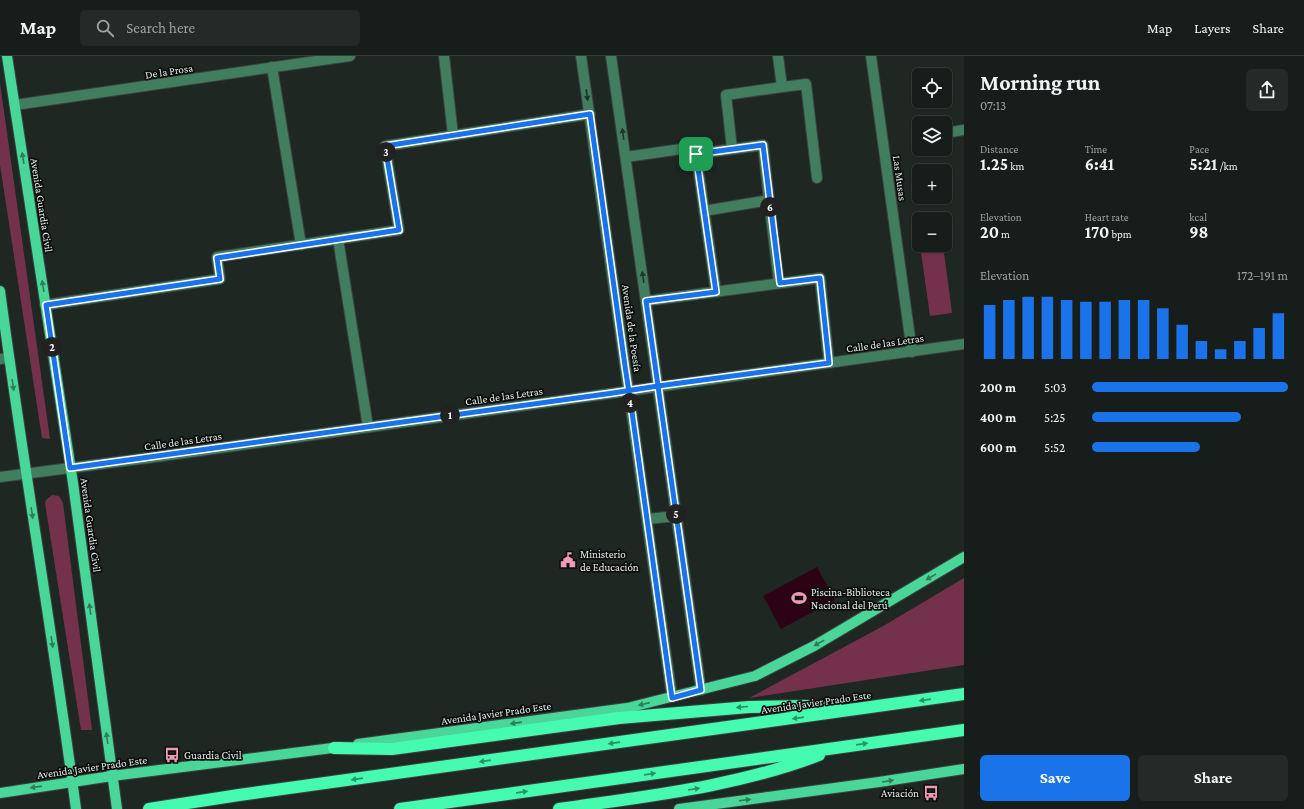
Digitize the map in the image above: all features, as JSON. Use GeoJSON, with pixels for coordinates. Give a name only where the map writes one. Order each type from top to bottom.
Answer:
{"type":"FeatureCollection","features":[{"type":"Feature","properties":{"kind":"highway","name":"Avenida Javier Prado Este"},"geometry":{"type":"LineString","coordinates":[[149,809],[246,794],[865,709],[964,694]]}},
{"type":"Feature","properties":{"kind":"highway"},"geometry":{"type":"LineString","coordinates":[[334,748],[392,749],[618,718],[749,707],[805,706],[865,709]]}},
{"type":"Feature","properties":{"kind":"highway"},"geometry":{"type":"LineString","coordinates":[[400,809],[964,730]]}},
{"type":"Feature","properties":{"kind":"highway"},"geometry":{"type":"LineString","coordinates":[[559,809],[691,789],[737,780],[785,766],[839,747]]}},
{"type":"Feature","properties":{"kind":"main road","name":"Avenida Guardia Civil"},"geometry":{"type":"LineString","coordinates":[[7,56],[73,483],[117,809]]}},
{"type":"Feature","properties":{"kind":"main road"},"geometry":{"type":"LineString","coordinates":[[0,295],[5,358],[26,474],[76,805]]}},
{"type":"Feature","properties":{"kind":"main road","name":"Avenida Javier Prado Este"},"geometry":{"type":"LineString","coordinates":[[0,792],[626,708],[672,698],[755,676],[814,646],[964,557]]}},
{"type":"Feature","properties":{"kind":"main road"},"geometry":{"type":"LineString","coordinates":[[679,809],[964,769]]}},
{"type":"Feature","properties":{"kind":"street","name":"De la Prosa"},"geometry":{"type":"LineString","coordinates":[[15,105],[350,56]]}},
{"type":"Feature","properties":{"kind":"street"},"geometry":{"type":"LineString","coordinates":[[444,56],[453,135]]}},
{"type":"Feature","properties":{"kind":"street","name":"Avenida de la Poesía"},"geometry":{"type":"LineString","coordinates":[[581,56],[672,698]]}},
{"type":"Feature","properties":{"kind":"street","name":"Avenida de la Poesía"},"geometry":{"type":"LineString","coordinates":[[612,56],[701,690]]}},
{"type":"Feature","properties":{"kind":"street"},"geometry":{"type":"LineString","coordinates":[[778,56],[782,87]]}},
{"type":"Feature","properties":{"kind":"street","name":"Las Musas"},"geometry":{"type":"LineString","coordinates":[[870,56],[912,352]]}},
{"type":"Feature","properties":{"kind":"street"},"geometry":{"type":"LineString","coordinates":[[272,67],[301,245]]}},
{"type":"Feature","properties":{"kind":"street"},"geometry":{"type":"LineString","coordinates":[[732,149],[726,95],[806,84],[817,178]]}},
{"type":"Feature","properties":{"kind":"street"},"geometry":{"type":"LineString","coordinates":[[46,305],[220,279],[217,258],[399,230],[385,146],[590,114]]}},
{"type":"Feature","properties":{"kind":"street"},"geometry":{"type":"LineString","coordinates":[[952,132],[964,130]]}},
{"type":"Feature","properties":{"kind":"street"},"geometry":{"type":"LineString","coordinates":[[696,154],[763,145],[780,283]]}},
{"type":"Feature","properties":{"kind":"street"},"geometry":{"type":"LineString","coordinates":[[626,157],[695,147],[716,292]]}},
{"type":"Feature","properties":{"kind":"street"},"geometry":{"type":"LineString","coordinates":[[704,211],[769,200]]}},
{"type":"Feature","properties":{"kind":"street"},"geometry":{"type":"LineString","coordinates":[[338,239],[368,427]]}},
{"type":"Feature","properties":{"kind":"street"},"geometry":{"type":"LineString","coordinates":[[646,301],[825,277],[829,363]]}},
{"type":"Feature","properties":{"kind":"street","name":"Calle de las Letras"},"geometry":{"type":"LineString","coordinates":[[0,477],[964,344]]}},
{"type":"Feature","properties":{"kind":"street"},"geometry":{"type":"LineString","coordinates":[[647,519],[677,516]]}},
{"type":"Feature","properties":{"kind":"shaded area"},"geometry":{"type":"Polygon","coordinates":[[[0,83],[50,439],[42,438],[0,165],[0,83]]]}},
{"type":"Feature","properties":{"kind":"shaded area"},"geometry":{"type":"Polygon","coordinates":[[[921,252],[944,252],[952,313],[930,316],[921,252]]]}},
{"type":"Feature","properties":{"kind":"shaded area"},"geometry":{"type":"Polygon","coordinates":[[[52,495],[59,496],[63,503],[92,730],[81,730],[45,503],[46,500],[52,495]]]}},
{"type":"Feature","properties":{"kind":"shaded area","name":"Piscina-Biblioteca Nacional del Perú"},"geometry":{"type":"Polygon","coordinates":[[[817,567],[835,600],[781,629],[763,596],[817,567]]]}},
{"type":"Feature","properties":{"kind":"shaded area"},"geometry":{"type":"Polygon","coordinates":[[[964,578],[964,665],[749,698],[885,625],[964,578]]]}},
{"type":"Feature","properties":{"kind":"place","name":"Ministerio de Educación"},"geometry":{"type":"Point","coordinates":[568,560]}},
{"type":"Feature","properties":{"kind":"place","name":"Piscina-Biblioteca Nacional del Perú"},"geometry":{"type":"Point","coordinates":[799,598]}},
{"type":"Feature","properties":{"kind":"place","name":"Guardia Civil"},"geometry":{"type":"Point","coordinates":[172,755]}},
{"type":"Feature","properties":{"kind":"place","name":"Aviación"},"geometry":{"type":"Point","coordinates":[931,793]}},
{"type":"Feature","properties":{"kind":"route"},"geometry":{"type":"LineString","coordinates":[[696,154],[716,292],[646,301],[658,386],[629,390],[613,393],[155,457],[70,468],[46,305],[220,279],[217,258],[399,230],[385,146],[590,114],[625,366],[629,390],[672,698],[701,690],[658,386],[829,363],[820,278],[780,283],[763,145],[696,154]]}}]}
